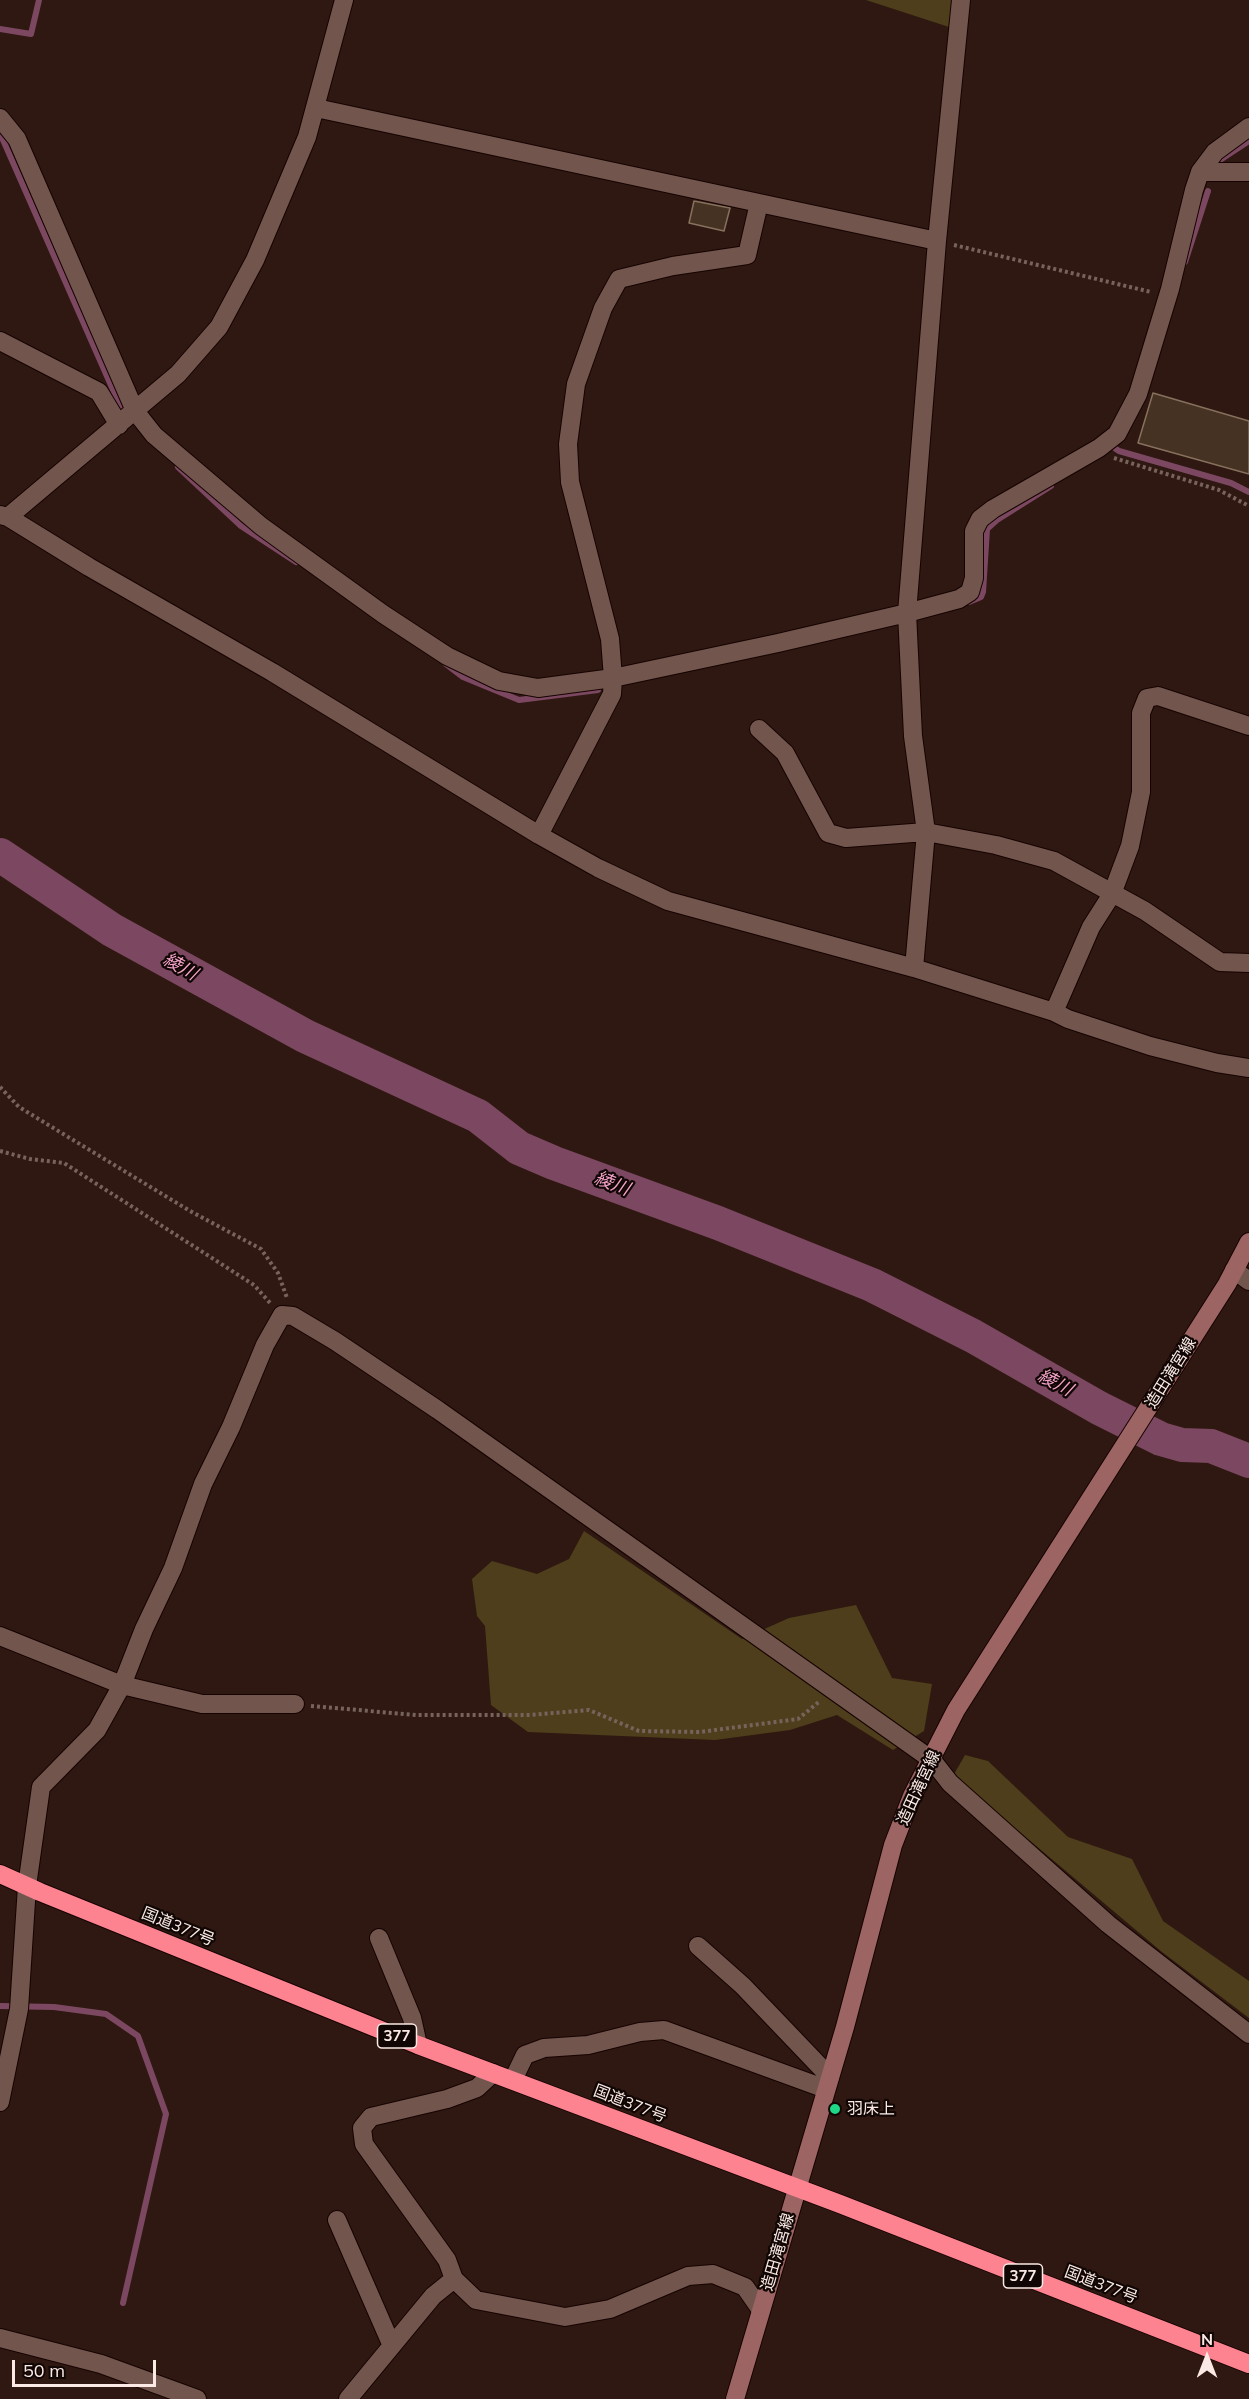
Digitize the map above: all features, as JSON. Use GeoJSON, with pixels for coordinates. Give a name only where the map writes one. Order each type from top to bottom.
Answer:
{"type":"FeatureCollection","features":[{"type":"Feature","properties":{"kind":"highway","name":"国道377号"},"geometry":{"type":"LineString","coordinates":[[0,1874],[418,2045],[798,2188],[1249,2364]]}},
{"type":"Feature","properties":{"kind":"main road","name":"造田滝宮線"},"geometry":{"type":"LineString","coordinates":[[735,2399],[828,2083],[893,1845],[912,1796],[956,1710],[1237,1263]]}},
{"type":"Feature","properties":{"kind":"street"},"geometry":{"type":"LineString","coordinates":[[344,0],[307,137],[255,260],[219,327],[178,374],[119,425],[4,516],[272,672],[539,835],[598,868],[668,901],[914,968],[1054,1012],[1068,1019],[1150,1046],[1217,1063],[1249,1068]]}},
{"type":"Feature","properties":{"kind":"street"},"geometry":{"type":"LineString","coordinates":[[914,968],[926,832],[913,736],[907,613],[961,0]]}},
{"type":"Feature","properties":{"kind":"street"},"geometry":{"type":"LineString","coordinates":[[316,108],[938,241]]}},
{"type":"Feature","properties":{"kind":"street"},"geometry":{"type":"LineString","coordinates":[[0,118],[17,139],[135,411],[154,435],[261,526],[383,614],[447,656],[499,681],[538,688],[614,678],[907,613],[959,599],[970,592],[974,578],[974,531],[980,519],[993,509],[1099,448],[1117,434],[1138,394],[1170,289],[1200,172],[1215,152],[1249,127]]}},
{"type":"Feature","properties":{"kind":"street"},"geometry":{"type":"LineString","coordinates":[[1200,172],[1249,172]]}},
{"type":"Feature","properties":{"kind":"street"},"geometry":{"type":"LineString","coordinates":[[539,835],[606,709],[612,694],[614,678],[610,639],[570,482],[568,444],[576,384],[603,308],[619,279],[673,266],[747,255],[759,203]]}},
{"type":"Feature","properties":{"kind":"street"},"geometry":{"type":"LineString","coordinates":[[0,341],[99,392],[119,425]]}},
{"type":"Feature","properties":{"kind":"street"},"geometry":{"type":"LineString","coordinates":[[1054,1012],[1091,927],[1112,894],[1130,846],[1141,792],[1141,713],[1147,698],[1158,696],[1249,726]]}},
{"type":"Feature","properties":{"kind":"street"},"geometry":{"type":"LineString","coordinates":[[759,729],[785,753],[828,833],[846,838],[926,832],[996,845],[1054,861],[1145,911],[1220,962],[1249,963]]}},
{"type":"Feature","properties":{"kind":"street"},"geometry":{"type":"LineString","coordinates":[[1237,1263],[1249,1281]]}},
{"type":"Feature","properties":{"kind":"street"},"geometry":{"type":"LineString","coordinates":[[0,2102],[20,2004],[27,1886],[42,1787],[97,1730],[122,1685],[144,1629],[173,1568],[203,1485],[231,1427],[265,1345],[287,1316],[335,1341],[438,1410],[932,1760],[951,1783],[1108,1924],[1249,2034]]}},
{"type":"Feature","properties":{"kind":"street"},"geometry":{"type":"LineString","coordinates":[[0,1636],[122,1685],[202,1704],[295,1704]]}},
{"type":"Feature","properties":{"kind":"street"},"geometry":{"type":"LineString","coordinates":[[379,1938],[412,2018],[418,2045]]}},
{"type":"Feature","properties":{"kind":"street"},"geometry":{"type":"LineString","coordinates":[[698,1946],[742,1986],[828,2083]]}},
{"type":"Feature","properties":{"kind":"street"},"geometry":{"type":"LineString","coordinates":[[513,2080],[525,2055],[544,2048],[588,2045],[640,2032],[664,2030],[828,2083]]}},
{"type":"Feature","properties":{"kind":"street"},"geometry":{"type":"LineString","coordinates":[[493,2073],[477,2088],[447,2099],[371,2117],[362,2128],[364,2144],[447,2260],[454,2279],[476,2300],[565,2317],[610,2309],[688,2276],[713,2274],[745,2287],[761,2310]]}},
{"type":"Feature","properties":{"kind":"street"},"geometry":{"type":"LineString","coordinates":[[336,2220],[392,2346]]}},
{"type":"Feature","properties":{"kind":"street"},"geometry":{"type":"LineString","coordinates":[[348,2399],[434,2296],[454,2279]]}},
{"type":"Feature","properties":{"kind":"street"},"geometry":{"type":"LineString","coordinates":[[0,2338],[101,2364],[197,2399]]}},
{"type":"Feature","properties":{"kind":"path"},"geometry":{"type":"LineString","coordinates":[[938,241],[1149,292],[1170,289]]}},
{"type":"Feature","properties":{"kind":"path"},"geometry":{"type":"LineString","coordinates":[[1099,448],[1112,458],[1219,490],[1249,506]]}},
{"type":"Feature","properties":{"kind":"path"},"geometry":{"type":"LineString","coordinates":[[0,1087],[20,1107],[60,1132],[190,1211],[261,1249],[278,1273],[287,1316]]}},
{"type":"Feature","properties":{"kind":"path"},"geometry":{"type":"LineString","coordinates":[[0,1151],[30,1159],[64,1162],[254,1285],[287,1316]]}},
{"type":"Feature","properties":{"kind":"path"},"geometry":{"type":"LineString","coordinates":[[295,1704],[416,1715],[531,1715],[589,1710],[639,1731],[700,1732],[798,1719],[833,1690]]}},
{"type":"Feature","properties":{"kind":"shaded area"},"geometry":{"type":"Polygon","coordinates":[[[866,0],[952,0],[949,27],[866,0]]]}},
{"type":"Feature","properties":{"kind":"shaded area"},"geometry":{"type":"Polygon","coordinates":[[[584,1531],[742,1639],[789,1618],[856,1605],[892,1678],[932,1684],[924,1731],[893,1750],[837,1715],[790,1730],[715,1740],[528,1732],[491,1705],[485,1626],[477,1616],[472,1579],[492,1561],[537,1574],[569,1559],[584,1531]]]}},
{"type":"Feature","properties":{"kind":"shaded area"},"geometry":{"type":"Polygon","coordinates":[[[965,1755],[988,1761],[1068,1837],[1132,1859],[1163,1921],[1249,1981],[1249,2018],[1162,1952],[953,1776],[965,1755]]]}},
{"type":"Feature","properties":{"kind":"building"},"geometry":{"type":"Polygon","coordinates":[[[694,201],[730,208],[724,231],[689,223],[694,201]]]}},
{"type":"Feature","properties":{"kind":"building"},"geometry":{"type":"Polygon","coordinates":[[[1153,393],[1249,421],[1249,474],[1138,443],[1153,393]]]}},
{"type":"Feature","properties":{"kind":"waterway"},"geometry":{"type":"LineString","coordinates":[[0,29],[31,34],[39,0]]}},
{"type":"Feature","properties":{"kind":"waterway"},"geometry":{"type":"LineString","coordinates":[[0,133],[121,408]]}},
{"type":"Feature","properties":{"kind":"waterway"},"geometry":{"type":"LineString","coordinates":[[1220,160],[1249,141]]}},
{"type":"Feature","properties":{"kind":"waterway"},"geometry":{"type":"LineString","coordinates":[[1185,262],[1208,191]]}},
{"type":"Feature","properties":{"kind":"waterway"},"geometry":{"type":"LineString","coordinates":[[1113,447],[1119,451],[1231,483],[1249,492]]}},
{"type":"Feature","properties":{"kind":"waterway"},"geometry":{"type":"LineString","coordinates":[[178,467],[241,526],[296,562]]}},
{"type":"Feature","properties":{"kind":"waterway"},"geometry":{"type":"LineString","coordinates":[[969,602],[981,597],[983,592],[987,529],[997,520],[1051,486]]}},
{"type":"Feature","properties":{"kind":"waterway"},"geometry":{"type":"LineString","coordinates":[[446,664],[463,677],[519,700],[598,690]]}},
{"type":"Feature","properties":{"kind":"waterway","name":"綾川"},"geometry":{"type":"LineString","coordinates":[[0,855],[112,930],[305,1036],[478,1116],[519,1148],[718,1223],[872,1285],[973,1336],[1099,1408],[1161,1439],[1182,1445],[1211,1446],[1249,1461]]}},
{"type":"Feature","properties":{"kind":"waterway"},"geometry":{"type":"LineString","coordinates":[[0,2006],[54,2007],[106,2014],[138,2036],[166,2114],[123,2303]]}},
{"type":"Feature","properties":{"kind":"place","name":"羽床上"},"geometry":{"type":"Point","coordinates":[835,2109]}}]}
